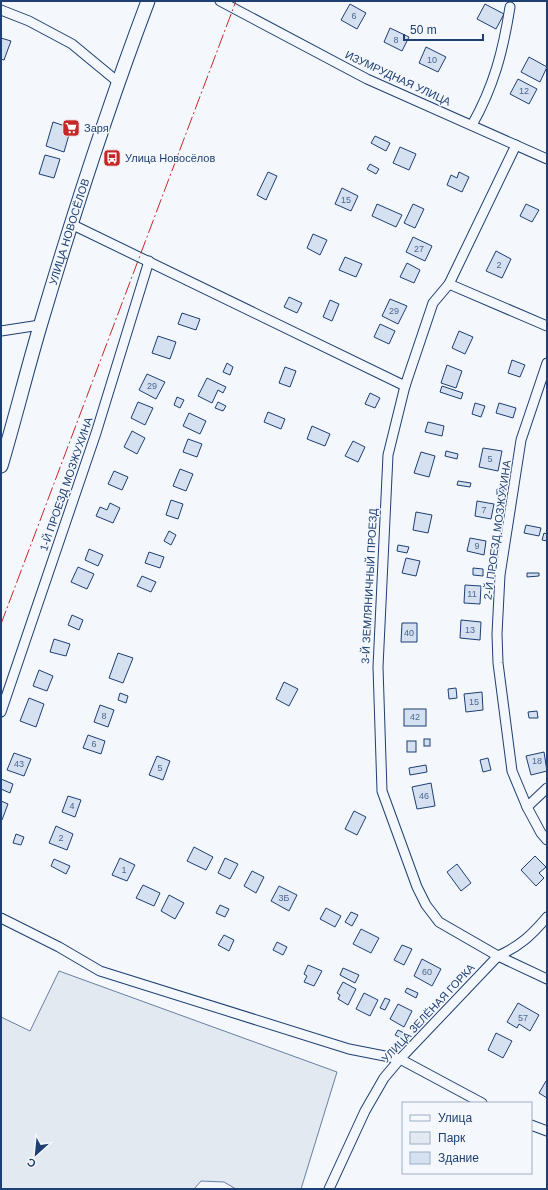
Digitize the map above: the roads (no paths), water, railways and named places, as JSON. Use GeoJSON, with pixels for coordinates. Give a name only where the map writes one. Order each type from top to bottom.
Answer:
{"type":"FeatureCollection","features":[{"type":"Feature","properties":{"kind":"street","name":"УЛИЦА НОВОСЁЛОВ"},"geometry":{"type":"LineString","coordinates":[[1,466],[40,324],[118,82],[148,1]]}},
{"type":"Feature","properties":{"kind":"street","name":"ИЗУМРУДНАЯ УЛИЦА"},"geometry":{"type":"LineString","coordinates":[[220,1],[367,79],[547,159]]}},
{"type":"Feature","properties":{"kind":"street"},"geometry":{"type":"LineString","coordinates":[[472,125],[486,100],[503,49],[510,7]]}},
{"type":"Feature","properties":{"kind":"street"},"geometry":{"type":"LineString","coordinates":[[1,10],[29,21],[72,44],[118,82]]}},
{"type":"Feature","properties":{"kind":"street","name":"3-Й ЗЕМЛЯНИЧНЫЙ ПРОЕЗД"},"geometry":{"type":"LineString","coordinates":[[516,145],[449,284],[433,303],[406,386],[388,455],[383,530],[378,667],[382,791],[417,887],[426,905],[439,922],[498,956],[547,979]]}},
{"type":"Feature","properties":{"kind":"street"},"geometry":{"type":"LineString","coordinates":[[72,224],[406,386]]}},
{"type":"Feature","properties":{"kind":"street","name":"1-Й ПРОЕЗД МОЗЖУХИНА"},"geometry":{"type":"LineString","coordinates":[[1,712],[96,433],[149,261]]}},
{"type":"Feature","properties":{"kind":"street"},"geometry":{"type":"LineString","coordinates":[[449,284],[547,326]]}},
{"type":"Feature","properties":{"kind":"street"},"geometry":{"type":"LineString","coordinates":[[1,331],[40,324]]}},
{"type":"Feature","properties":{"kind":"street","name":"2-Й ПРОЕЗД МОЗЖУХИНА"},"geometry":{"type":"LineString","coordinates":[[547,362],[521,440],[500,575],[497,634],[498,663],[512,771],[527,807],[541,833],[547,840]]}},
{"type":"Feature","properties":{"kind":"street"},"geometry":{"type":"LineString","coordinates":[[527,807],[547,788]]}},
{"type":"Feature","properties":{"kind":"street","name":"УЛИЦА ЗЕЛЁНАЯ ГОРКА"},"geometry":{"type":"LineString","coordinates":[[329,1189],[365,1111],[384,1078],[400,1059],[498,956],[515,948],[536,930],[547,917]]}},
{"type":"Feature","properties":{"kind":"street"},"geometry":{"type":"LineString","coordinates":[[1,918],[59,946],[100,971],[349,1049],[400,1059],[480,1102]]}},
{"type":"Feature","properties":{"kind":"street"},"geometry":{"type":"LineString","coordinates":[[532,1125],[547,1131]]}},
{"type":"Feature","properties":{"kind":"place","name":"Заря"},"geometry":{"type":"Point","coordinates":[71,128]}},
{"type":"Feature","properties":{"kind":"place","name":"Улица Новосёлов"},"geometry":{"type":"Point","coordinates":[112,158]}}]}
